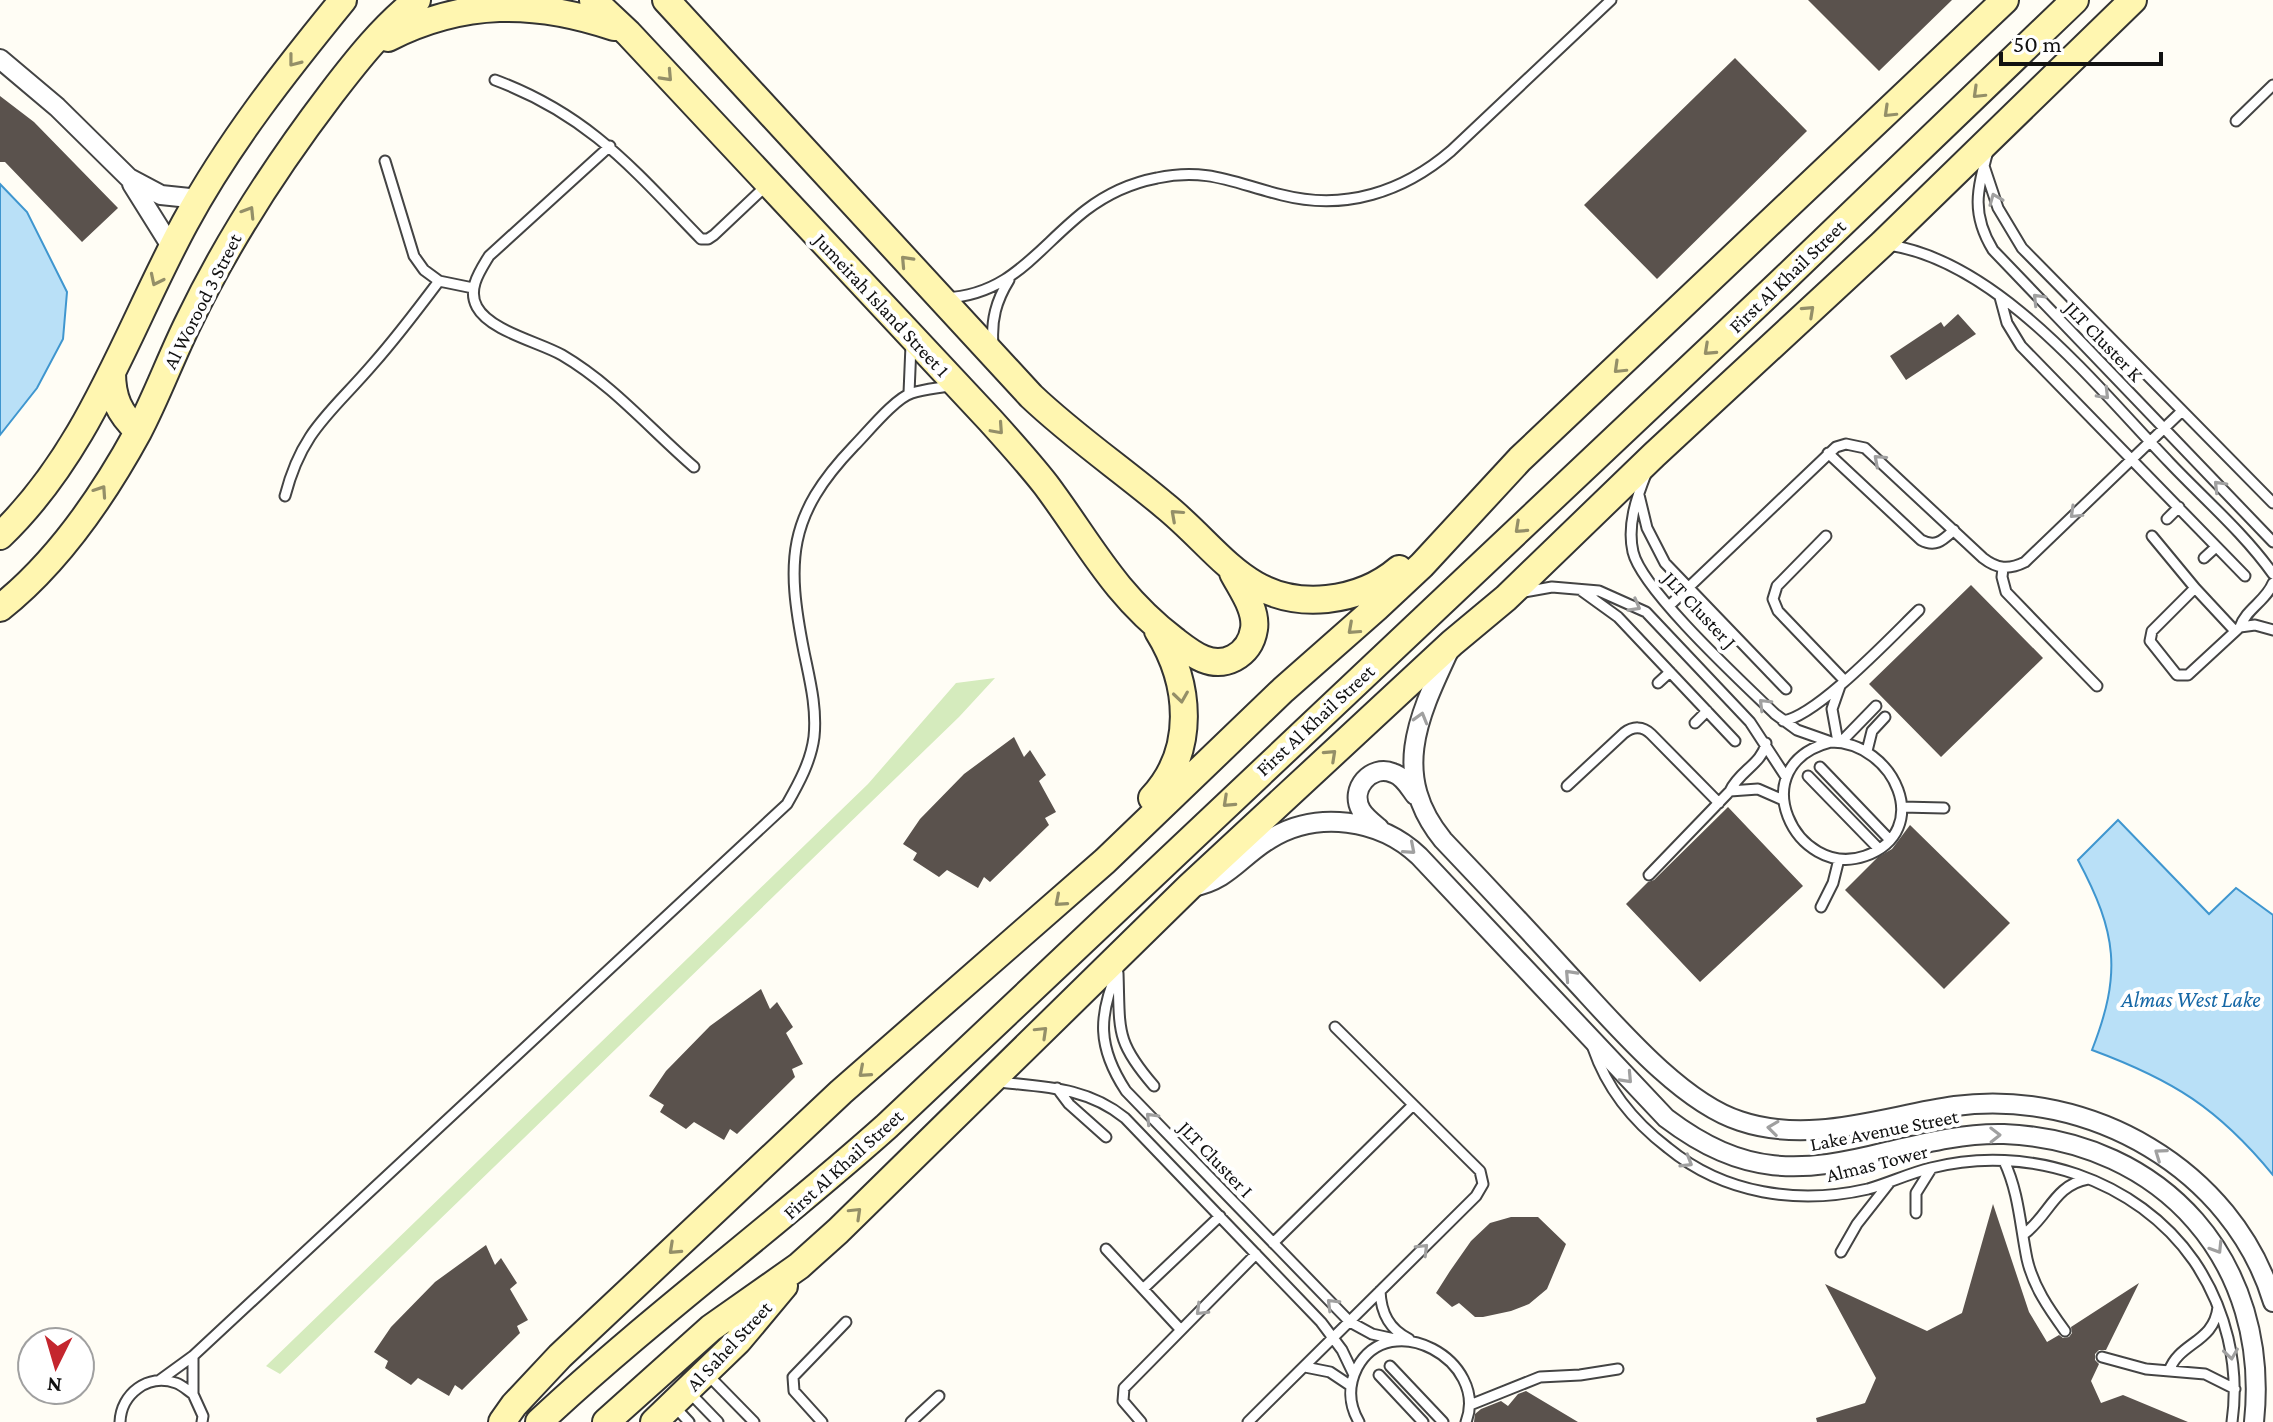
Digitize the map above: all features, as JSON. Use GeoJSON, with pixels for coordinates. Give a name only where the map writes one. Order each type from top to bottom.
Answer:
{"type":"FeatureCollection","features":[{"type":"Feature","properties":{"kind":"main road"},"geometry":{"type":"LineString","coordinates":[[5,531],[68,453],[92,414],[199,199],[269,93],[343,0]]}},
{"type":"Feature","properties":{"kind":"main road","name":"Al Worood 3 Street"},"geometry":{"type":"LineString","coordinates":[[0,608],[31,581],[55,554],[106,484],[138,431],[189,320],[242,223],[285,157],[364,52],[399,14],[417,0]]}},
{"type":"Feature","properties":{"kind":"main road","name":"Jumeirah Island Street 1"},"geometry":{"type":"LineString","coordinates":[[593,0],[628,33],[1019,453],[1069,517],[1115,585],[1154,625]]}},
{"type":"Feature","properties":{"kind":"main road"},"geometry":{"type":"LineString","coordinates":[[502,1422],[560,1356],[841,1092],[1105,861],[1283,690],[1410,575],[1540,440],[2005,0]]}},
{"type":"Feature","properties":{"kind":"main road","name":"First Al Khail Street"},"geometry":{"type":"LineString","coordinates":[[539,1422],[588,1375],[814,1191],[887,1126],[2075,0]]}},
{"type":"Feature","properties":{"kind":"main road","name":"First Al Khail Street"},"geometry":{"type":"LineString","coordinates":[[606,1422],[711,1328],[799,1266],[1122,960],[1189,887],[1452,643],[1506,598],[1654,455],[1882,244],[2133,0]]}},
{"type":"Feature","properties":{"kind":"main road"},"geometry":{"type":"LineString","coordinates":[[668,1],[997,359],[1057,420],[1170,509],[1231,570],[1268,593],[1289,599],[1311,600],[1360,592],[1386,580],[1468,515]]}},
{"type":"Feature","properties":{"kind":"main road"},"geometry":{"type":"LineString","coordinates":[[364,52],[405,27],[434,14],[496,2],[527,2],[558,7],[628,33]]}},
{"type":"Feature","properties":{"kind":"main road"},"geometry":{"type":"LineString","coordinates":[[112,372],[116,404],[124,418],[138,431]]}},
{"type":"Feature","properties":{"kind":"main road"},"geometry":{"type":"LineString","coordinates":[[1154,625],[1202,660],[1218,662],[1233,659],[1245,650],[1253,637],[1255,622],[1251,607],[1231,570]]}},
{"type":"Feature","properties":{"kind":"main road"},"geometry":{"type":"LineString","coordinates":[[1105,861],[1118,833],[1167,781],[1181,748],[1183,702],[1178,674],[1168,648],[1154,625]]}},
{"type":"Feature","properties":{"kind":"main road","name":"Al Sahel Street"},"geometry":{"type":"LineString","coordinates":[[682,1403],[754,1323],[799,1266]]}},
{"type":"Feature","properties":{"kind":"street"},"geometry":{"type":"LineString","coordinates":[[0,59],[57,107],[129,178],[172,248]]}},
{"type":"Feature","properties":{"kind":"street"},"geometry":{"type":"LineString","coordinates":[[129,178],[161,195],[199,199]]}},
{"type":"Feature","properties":{"kind":"street","name":"Lake Avenue Street"},"geometry":{"type":"LineString","coordinates":[[1452,643],[1419,723],[1412,766],[1417,797],[1424,812],[1443,840],[1616,1025],[1690,1095],[1714,1111],[1740,1122],[1797,1130],[1876,1123],[1956,1106],[2004,1103],[2052,1108],[2098,1121],[2142,1141],[2181,1169],[2215,1203],[2237,1230],[2273,1302]]}},
{"type":"Feature","properties":{"kind":"street","name":"Lake Avenue Street"},"geometry":{"type":"LineString","coordinates":[[1417,797],[1397,774],[1386,771],[1375,772],[1365,778],[1357,798],[1360,809],[1379,828],[1407,844],[1666,1118],[1689,1136],[1742,1160],[1799,1168],[1854,1160],[1961,1136],[2004,1134],[2048,1139],[2089,1151],[2129,1169],[2165,1192],[2195,1217],[2232,1273],[2251,1332],[2256,1363],[2254,1422]]}},
{"type":"Feature","properties":{"kind":"street","name":"Lake Avenue Street"},"geometry":{"type":"LineString","coordinates":[[1189,887],[1220,878],[1271,837],[1299,826],[1331,822],[1379,828]]}},
{"type":"Feature","properties":{"kind":"lane"},"geometry":{"type":"LineString","coordinates":[[997,359],[993,318],[996,304],[1009,280],[1087,209],[1113,193],[1141,181],[1181,174],[1201,174],[1241,182],[1280,195],[1320,201],[1361,198],[1400,186],[1436,165],[1611,0]]}},
{"type":"Feature","properties":{"kind":"lane"},"geometry":{"type":"LineString","coordinates":[[495,80],[568,114],[610,146],[701,239],[714,235],[768,184]]}},
{"type":"Feature","properties":{"kind":"lane"},"geometry":{"type":"LineString","coordinates":[[2236,121],[2273,85]]}},
{"type":"Feature","properties":{"kind":"lane","name":"JLT Cluster K"},"geometry":{"type":"LineString","coordinates":[[1992,137],[1979,183],[1978,217],[1993,250],[2273,542]]}},
{"type":"Feature","properties":{"kind":"lane"},"geometry":{"type":"LineString","coordinates":[[610,146],[489,256],[473,288],[475,305],[485,318],[561,354],[600,379],[694,467]]}},
{"type":"Feature","properties":{"kind":"lane"},"geometry":{"type":"LineString","coordinates":[[385,161],[414,256],[424,270],[439,281],[473,288]]}},
{"type":"Feature","properties":{"kind":"lane"},"geometry":{"type":"LineString","coordinates":[[1984,165],[1998,208],[2022,248],[2272,499]]}},
{"type":"Feature","properties":{"kind":"lane","name":"JLT Cluster K"},"geometry":{"type":"LineString","coordinates":[[1882,244],[1941,260],[1981,282],[2000,297],[2068,357],[2273,574]]}},
{"type":"Feature","properties":{"kind":"lane"},"geometry":{"type":"LineString","coordinates":[[941,298],[969,295],[1009,280]]}},
{"type":"Feature","properties":{"kind":"lane"},"geometry":{"type":"LineString","coordinates":[[285,496],[292,468],[304,442],[388,347],[439,281]]}},
{"type":"Feature","properties":{"kind":"lane"},"geometry":{"type":"LineString","coordinates":[[2000,297],[2007,323],[2021,346],[2245,576]]}},
{"type":"Feature","properties":{"kind":"lane"},"geometry":{"type":"LineString","coordinates":[[909,393],[911,337]]}},
{"type":"Feature","properties":{"kind":"lane"},"geometry":{"type":"LineString","coordinates":[[120,1422],[121,1408],[136,1388],[160,1380],[193,1356],[787,804],[805,772],[814,739],[815,703],[796,611],[792,569],[798,528],[815,492],[842,459],[909,393],[957,385]]}},
{"type":"Feature","properties":{"kind":"lane"},"geometry":{"type":"LineString","coordinates":[[1669,606],[1828,453],[1846,444],[1865,448],[1992,565],[2015,567],[2025,562],[2182,411]]}},
{"type":"Feature","properties":{"kind":"lane"},"geometry":{"type":"LineString","coordinates":[[2230,460],[2240,450]]}},
{"type":"Feature","properties":{"kind":"lane"},"geometry":{"type":"LineString","coordinates":[[1828,453],[1921,540],[1939,543],[1954,530]]}},
{"type":"Feature","properties":{"kind":"lane","name":"JLT Cluster J"},"geometry":{"type":"LineString","coordinates":[[1654,455],[1633,512],[1633,553],[1648,583],[1783,721],[1797,730],[1867,751],[1895,780],[1902,807]]}},
{"type":"Feature","properties":{"kind":"lane"},"geometry":{"type":"LineString","coordinates":[[1639,493],[1641,511],[1653,543],[1665,563],[1786,689]]}},
{"type":"Feature","properties":{"kind":"lane"},"geometry":{"type":"LineString","coordinates":[[2167,519],[2179,507]]}},
{"type":"Feature","properties":{"kind":"lane"},"geometry":{"type":"LineString","coordinates":[[1826,536],[1777,586],[1773,599],[1778,611],[1842,683]]}},
{"type":"Feature","properties":{"kind":"lane"},"geometry":{"type":"LineString","coordinates":[[2152,536],[2195,588],[2237,629]]}},
{"type":"Feature","properties":{"kind":"lane"},"geometry":{"type":"LineString","coordinates":[[2204,558],[2216,547]]}},
{"type":"Feature","properties":{"kind":"lane"},"geometry":{"type":"LineString","coordinates":[[2003,568],[2006,592],[2097,686]]}},
{"type":"Feature","properties":{"kind":"lane"},"geometry":{"type":"LineString","coordinates":[[2195,588],[2152,631],[2150,641],[2153,648],[2182,677],[2192,673],[2237,629],[2273,583]]}},
{"type":"Feature","properties":{"kind":"lane"},"geometry":{"type":"LineString","coordinates":[[1576,587],[1607,607],[1735,741]]}},
{"type":"Feature","properties":{"kind":"lane","name":"JLT Cluster J"},"geometry":{"type":"LineString","coordinates":[[1506,598],[1528,591],[1576,587],[1616,596],[1646,612],[1750,722],[1786,777]]}},
{"type":"Feature","properties":{"kind":"lane"},"geometry":{"type":"LineString","coordinates":[[1783,721],[1800,715],[1842,683],[1919,610]]}},
{"type":"Feature","properties":{"kind":"lane"},"geometry":{"type":"LineString","coordinates":[[1721,624],[1731,615]]}},
{"type":"Feature","properties":{"kind":"lane"},"geometry":{"type":"LineString","coordinates":[[2237,629],[2255,625],[2273,630]]}},
{"type":"Feature","properties":{"kind":"lane"},"geometry":{"type":"LineString","coordinates":[[1759,662],[1768,655]]}},
{"type":"Feature","properties":{"kind":"lane"},"geometry":{"type":"LineString","coordinates":[[1658,683],[1670,672]]}},
{"type":"Feature","properties":{"kind":"lane"},"geometry":{"type":"LineString","coordinates":[[1837,742],[1832,709],[1842,683]]}},
{"type":"Feature","properties":{"kind":"lane"},"geometry":{"type":"LineString","coordinates":[[1876,706],[1837,742],[1816,746],[1803,753],[1793,764],[1786,777],[1783,800],[1789,821],[1814,848],[1839,859],[1853,859],[1879,849],[1889,839],[1902,807],[1944,808]]}},
{"type":"Feature","properties":{"kind":"lane"},"geometry":{"type":"LineString","coordinates":[[1695,723],[1707,711]]}},
{"type":"Feature","properties":{"kind":"lane"},"geometry":{"type":"LineString","coordinates":[[1867,751],[1872,731],[1885,717]]}},
{"type":"Feature","properties":{"kind":"lane"},"geometry":{"type":"LineString","coordinates":[[1567,786],[1629,729],[1641,728],[1651,734],[1719,803]]}},
{"type":"Feature","properties":{"kind":"lane"},"geometry":{"type":"LineString","coordinates":[[1649,875],[1760,758],[1766,743]]}},
{"type":"Feature","properties":{"kind":"lane"},"geometry":{"type":"LineString","coordinates":[[1820,767],[1889,839]]}},
{"type":"Feature","properties":{"kind":"lane"},"geometry":{"type":"LineString","coordinates":[[1808,776],[1879,849]]}},
{"type":"Feature","properties":{"kind":"lane"},"geometry":{"type":"LineString","coordinates":[[1730,791],[1758,789],[1783,800]]}},
{"type":"Feature","properties":{"kind":"lane"},"geometry":{"type":"LineString","coordinates":[[1821,907],[1833,883],[1839,859]]}},
{"type":"Feature","properties":{"kind":"lane"},"geometry":{"type":"LineString","coordinates":[[1122,960],[1121,1036],[1131,1060],[1154,1086]]}},
{"type":"Feature","properties":{"kind":"lane","name":"JLT Cluster I"},"geometry":{"type":"LineString","coordinates":[[1122,960],[1103,1014],[1107,1055],[1114,1073],[1138,1104],[1350,1322],[1372,1334],[1432,1348],[1464,1377],[1470,1405]]}},
{"type":"Feature","properties":{"kind":"lane"},"geometry":{"type":"LineString","coordinates":[[1248,1422],[1476,1196],[1483,1184],[1480,1171],[1335,1027]]}},
{"type":"Feature","properties":{"kind":"lane","name":"Almas Tower"},"geometry":{"type":"LineString","coordinates":[[1590,1037],[1616,1097],[1653,1136],[1679,1158],[1740,1187],[1773,1195],[1807,1197],[1838,1194],[1932,1168],[2004,1161],[2048,1166],[2090,1179],[2143,1209],[2173,1235],[2204,1276],[2218,1304],[2230,1345],[2235,1389],[2232,1422]]}},
{"type":"Feature","properties":{"kind":"lane","name":"JLT Cluster I"},"geometry":{"type":"LineString","coordinates":[[990,1082],[1057,1088],[1089,1095],[1118,1112],[1321,1322],[1354,1375]]}},
{"type":"Feature","properties":{"kind":"lane"},"geometry":{"type":"LineString","coordinates":[[1057,1088],[1069,1104],[1106,1137]]}},
{"type":"Feature","properties":{"kind":"lane"},"geometry":{"type":"LineString","coordinates":[[1273,1243],[1413,1105]]}},
{"type":"Feature","properties":{"kind":"lane"},"geometry":{"type":"LineString","coordinates":[[2004,1161],[2018,1196],[2027,1260],[2035,1285],[2065,1331]]}},
{"type":"Feature","properties":{"kind":"lane"},"geometry":{"type":"LineString","coordinates":[[1916,1213],[1916,1193],[1932,1168]]}},
{"type":"Feature","properties":{"kind":"lane"},"geometry":{"type":"LineString","coordinates":[[2024,1234],[2063,1189],[2077,1181],[2090,1179]]}},
{"type":"Feature","properties":{"kind":"lane"},"geometry":{"type":"LineString","coordinates":[[1841,1252],[1857,1224],[1890,1182]]}},
{"type":"Feature","properties":{"kind":"lane"},"geometry":{"type":"LineString","coordinates":[[1143,1289],[1220,1216]]}},
{"type":"Feature","properties":{"kind":"lane"},"geometry":{"type":"LineString","coordinates":[[1106,1249],[1181,1330]]}},
{"type":"Feature","properties":{"kind":"lane"},"geometry":{"type":"LineString","coordinates":[[1141,1422],[1123,1401],[1124,1388],[1256,1254]]}},
{"type":"Feature","properties":{"kind":"lane"},"geometry":{"type":"LineString","coordinates":[[1380,1291],[1380,1303],[1391,1326],[1412,1341]]}},
{"type":"Feature","properties":{"kind":"lane"},"geometry":{"type":"LineString","coordinates":[[2169,1371],[2178,1354],[2206,1335],[2217,1315],[2218,1304]]}},
{"type":"Feature","properties":{"kind":"lane"},"geometry":{"type":"LineString","coordinates":[[822,1422],[794,1391],[793,1377],[846,1322]]}},
{"type":"Feature","properties":{"kind":"lane"},"geometry":{"type":"LineString","coordinates":[[1359,1422],[1353,1408],[1351,1386],[1354,1375],[1371,1351],[1399,1340]]}},
{"type":"Feature","properties":{"kind":"lane"},"geometry":{"type":"LineString","coordinates":[[193,1356],[193,1394],[203,1416],[202,1422]]}},
{"type":"Feature","properties":{"kind":"lane"},"geometry":{"type":"LineString","coordinates":[[2102,1357],[2146,1369],[2216,1377],[2235,1389]]}},
{"type":"Feature","properties":{"kind":"lane"},"geometry":{"type":"LineString","coordinates":[[1390,1366],[1443,1422]]}},
{"type":"Feature","properties":{"kind":"lane"},"geometry":{"type":"LineString","coordinates":[[1305,1367],[1330,1372],[1351,1386]]}},
{"type":"Feature","properties":{"kind":"lane"},"geometry":{"type":"LineString","coordinates":[[1466,1422],[1470,1405],[1540,1377],[1618,1369]]}},
{"type":"Feature","properties":{"kind":"lane"},"geometry":{"type":"LineString","coordinates":[[1379,1375],[1423,1422]]}},
{"type":"Feature","properties":{"kind":"lane"},"geometry":{"type":"LineString","coordinates":[[160,1380],[178,1383],[193,1394]]}},
{"type":"Feature","properties":{"kind":"lane"},"geometry":{"type":"LineString","coordinates":[[911,1422],[939,1396]]}},
{"type":"Feature","properties":{"kind":"lane"},"geometry":{"type":"LineString","coordinates":[[741,1409],[750,1400]]}},
{"type":"Feature","properties":{"kind":"lane"},"geometry":{"type":"LineString","coordinates":[[682,1403],[741,1409],[754,1422]]}},
{"type":"Feature","properties":{"kind":"lane"},"geometry":{"type":"LineString","coordinates":[[682,1403],[718,1422]]}},
{"type":"Feature","properties":{"kind":"green space"},"geometry":{"type":"Polygon","coordinates":[[[995,678],[959,717],[280,1374],[266,1366],[868,784],[956,683],[995,678]]]}},
{"type":"Feature","properties":{"kind":"water"},"geometry":{"type":"Polygon","coordinates":[[[0,184],[27,212],[67,292],[63,339],[37,388],[0,435],[0,184]]]}},
{"type":"Feature","properties":{"kind":"water","name":"Almas West Lake"},"geometry":{"type":"Polygon","coordinates":[[[2118,820],[2209,914],[2236,888],[2273,915],[2273,1175],[2233,1131],[2192,1099],[2147,1073],[2092,1050],[2108,998],[2111,954],[2101,910],[2078,860],[2118,820]]]}},
{"type":"Feature","properties":{"kind":"building"},"geometry":{"type":"Polygon","coordinates":[[[1808,0],[1952,0],[1879,71],[1808,0]]]}},
{"type":"Feature","properties":{"kind":"building"},"geometry":{"type":"Polygon","coordinates":[[[1735,58],[1807,131],[1657,279],[1584,205],[1735,58]]]}},
{"type":"Feature","properties":{"kind":"building"},"geometry":{"type":"Polygon","coordinates":[[[0,96],[34,122],[118,208],[82,242],[5,162],[0,162],[0,96]]]}},
{"type":"Feature","properties":{"kind":"building"},"geometry":{"type":"Polygon","coordinates":[[[1958,314],[1976,334],[1906,380],[1890,356],[1941,322],[1944,327],[1958,314]]]}},
{"type":"Feature","properties":{"kind":"building"},"geometry":{"type":"Polygon","coordinates":[[[1971,585],[2043,658],[1941,757],[1869,684],[1971,585]]]}},
{"type":"Feature","properties":{"kind":"building"},"geometry":{"type":"Polygon","coordinates":[[[1014,737],[1024,757],[1030,750],[1046,775],[1039,781],[1056,812],[1045,818],[1049,825],[990,882],[984,877],[978,888],[947,870],[939,877],[913,860],[917,853],[903,844],[920,819],[964,774],[1014,737]]]}},
{"type":"Feature","properties":{"kind":"building"},"geometry":{"type":"Polygon","coordinates":[[[1728,807],[1803,886],[1700,982],[1626,904],[1728,807]]]}},
{"type":"Feature","properties":{"kind":"building"},"geometry":{"type":"Polygon","coordinates":[[[1910,825],[2010,923],[1944,989],[1845,890],[1878,857],[1892,849],[1910,825]]]}},
{"type":"Feature","properties":{"kind":"building"},"geometry":{"type":"Polygon","coordinates":[[[761,989],[770,1009],[777,1002],[793,1027],[786,1033],[803,1064],[792,1069],[795,1077],[737,1134],[730,1129],[724,1140],[694,1122],[686,1129],[660,1112],[664,1105],[649,1096],[666,1071],[710,1026],[761,989]]]}},
{"type":"Feature","properties":{"kind":"building"},"geometry":{"type":"Polygon","coordinates":[[[1993,1204],[2029,1312],[2047,1342],[2059,1335],[2069,1337],[2071,1327],[2139,1283],[2106,1350],[2095,1354],[2099,1364],[2091,1381],[2101,1403],[2123,1395],[2188,1422],[1817,1422],[1816,1418],[1865,1403],[1876,1378],[1825,1284],[1927,1331],[1962,1313],[1993,1204]]]}},
{"type":"Feature","properties":{"kind":"building"},"geometry":{"type":"Polygon","coordinates":[[[1511,1217],[1538,1217],[1566,1244],[1547,1289],[1529,1304],[1483,1317],[1475,1317],[1459,1303],[1452,1307],[1436,1293],[1450,1271],[1471,1241],[1490,1223],[1511,1217]]]}},
{"type":"Feature","properties":{"kind":"building"},"geometry":{"type":"Polygon","coordinates":[[[486,1245],[495,1265],[501,1258],[517,1283],[510,1289],[528,1320],[517,1326],[520,1333],[462,1390],[455,1385],[449,1396],[418,1378],[411,1385],[385,1368],[388,1361],[374,1352],[391,1327],[435,1282],[486,1245]]]}},
{"type":"Feature","properties":{"kind":"building"},"geometry":{"type":"Polygon","coordinates":[[[1526,1391],[1578,1422],[1474,1422],[1475,1414],[1481,1409],[1501,1401],[1508,1406],[1518,1394],[1526,1391]]]}}]}
